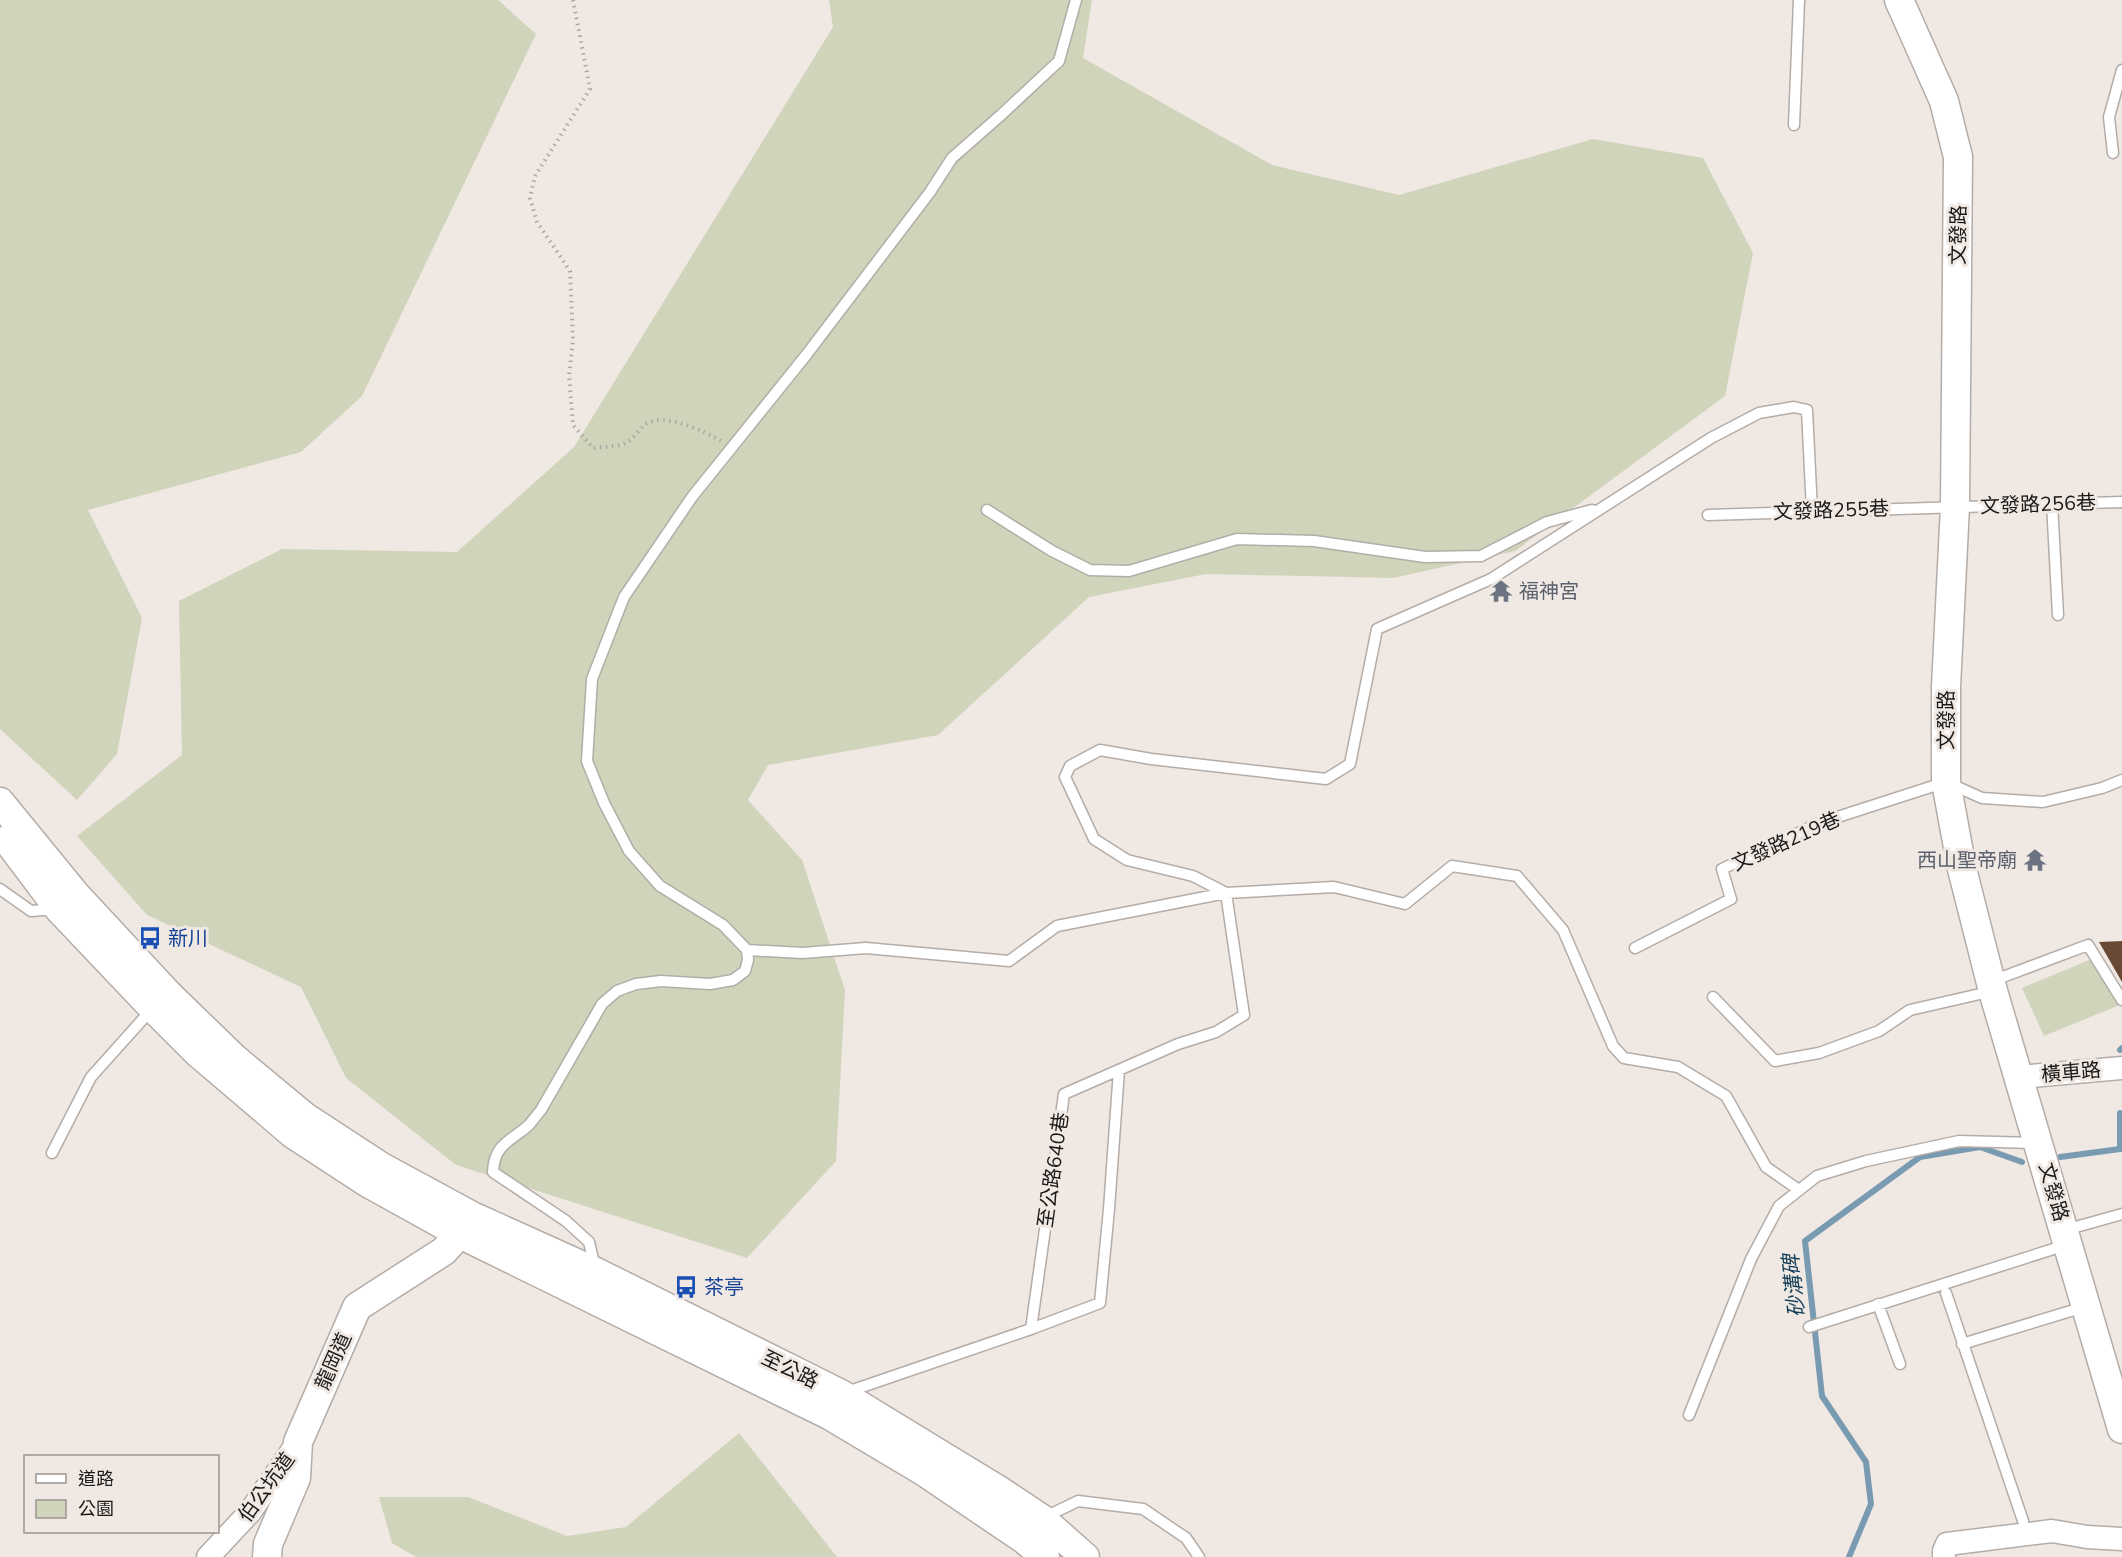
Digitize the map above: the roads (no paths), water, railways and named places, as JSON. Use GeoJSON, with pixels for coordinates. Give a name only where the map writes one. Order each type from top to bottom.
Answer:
{"type":"FeatureCollection","features":[{"type":"Feature","properties":{"kind":"street","name":"文發路"},"geometry":{"type":"LineString","coordinates":[[1899,0],[1944,101],[1958,157],[1955,506],[1946,687],[1947,782],[1962,869],[1992,986],[2122,1429]]}},
{"type":"Feature","properties":{"kind":"street"},"geometry":{"type":"LineString","coordinates":[[0,802],[68,902]]}},
{"type":"Feature","properties":{"kind":"street"},"geometry":{"type":"LineString","coordinates":[[0,831],[68,902]]}},
{"type":"Feature","properties":{"kind":"street","name":"至公路"},"geometry":{"type":"LineString","coordinates":[[68,902],[161,1001],[198,1053],[293,1134],[368,1183],[467,1226],[589,1284],[835,1405],[1000,1491],[1037,1539],[1085,1557]]}},
{"type":"Feature","properties":{"kind":"street","name":"橫車路"},"geometry":{"type":"LineString","coordinates":[[2019,1077],[2122,1068]]}},
{"type":"Feature","properties":{"kind":"street","name":"龍岡道"},"geometry":{"type":"LineString","coordinates":[[267,1557],[268,1545],[296,1478],[298,1442],[357,1306],[444,1251],[467,1226]]}},
{"type":"Feature","properties":{"kind":"street","name":"伯公坑道"},"geometry":{"type":"LineString","coordinates":[[208,1557],[250,1512],[298,1442]]}},
{"type":"Feature","properties":{"kind":"street"},"geometry":{"type":"LineString","coordinates":[[1944,1557],[1947,1544],[2052,1531],[2087,1537],[2122,1539]]}},
{"type":"Feature","properties":{"kind":"lane"},"geometry":{"type":"LineString","coordinates":[[589,1284],[590,1242],[566,1221],[494,1172],[494,1159],[502,1146],[529,1125],[541,1110],[602,1004],[617,991],[636,984],[661,981],[710,984],[733,980],[745,971],[748,960],[747,950],[723,925],[660,886],[629,851],[604,803],[587,761],[592,679],[624,597],[692,497],[895,238],[930,192],[952,158],[1059,61],[1076,0]]}},
{"type":"Feature","properties":{"kind":"lane"},"geometry":{"type":"LineString","coordinates":[[1794,125],[1799,0]]}},
{"type":"Feature","properties":{"kind":"lane"},"geometry":{"type":"LineString","coordinates":[[2113,153],[2109,117],[2122,70]]}},
{"type":"Feature","properties":{"kind":"lane"},"geometry":{"type":"LineString","coordinates":[[1226,892],[1193,876],[1127,860],[1094,839],[1065,777],[1070,766],[1100,750],[1151,759],[1326,779],[1350,764],[1377,629],[1491,579],[1711,438],[1760,413],[1794,407],[1807,410],[1812,511]]}},
{"type":"Feature","properties":{"kind":"lane","name":"文發路256巷"},"geometry":{"type":"LineString","coordinates":[[1955,506],[2122,502]]}},
{"type":"Feature","properties":{"kind":"lane"},"geometry":{"type":"LineString","coordinates":[[2052,503],[2058,615]]}},
{"type":"Feature","properties":{"kind":"lane","name":"文發路255巷"},"geometry":{"type":"LineString","coordinates":[[1708,514],[1955,506]]}},
{"type":"Feature","properties":{"kind":"lane"},"geometry":{"type":"LineString","coordinates":[[987,510],[1052,550],[1090,570],[1129,571],[1237,539],[1314,541],[1425,557],[1481,556],[1547,522],[1601,508]]}},
{"type":"Feature","properties":{"kind":"lane"},"geometry":{"type":"LineString","coordinates":[[1947,782],[1982,798],[2043,802],[2102,788],[2122,780]]}},
{"type":"Feature","properties":{"kind":"lane","name":"文發路219巷"},"geometry":{"type":"LineString","coordinates":[[1635,948],[1731,899],[1722,869],[1819,823],[1947,782]]}},
{"type":"Feature","properties":{"kind":"lane"},"geometry":{"type":"LineString","coordinates":[[747,950],[803,953],[866,948],[1009,961],[1057,926],[1226,892],[1334,887],[1405,904],[1452,866],[1517,876],[1563,930],[1613,1046],[1618,1052],[1624,1058],[1678,1067],[1726,1096],[1766,1167],[1799,1190]]}},
{"type":"Feature","properties":{"kind":"lane"},"geometry":{"type":"LineString","coordinates":[[0,889],[30,910],[68,902]]}},
{"type":"Feature","properties":{"kind":"lane","name":"至公路640巷"},"geometry":{"type":"LineString","coordinates":[[1031,1329],[1064,1094],[1178,1044],[1216,1032],[1245,1015],[1226,892]]}},
{"type":"Feature","properties":{"kind":"lane"},"geometry":{"type":"LineString","coordinates":[[1713,997],[1775,1062],[1819,1053],[1880,1031],[1910,1010],[1992,986],[2088,945],[2122,1000]]}},
{"type":"Feature","properties":{"kind":"lane"},"geometry":{"type":"LineString","coordinates":[[52,1153],[91,1077],[161,1001]]}},
{"type":"Feature","properties":{"kind":"lane"},"geometry":{"type":"LineString","coordinates":[[835,1405],[1100,1303],[1110,1209],[1119,1070]]}},
{"type":"Feature","properties":{"kind":"lane"},"geometry":{"type":"LineString","coordinates":[[1689,1415],[1751,1258],[1779,1206],[1817,1176],[1866,1161],[1959,1141],[2039,1143]]}},
{"type":"Feature","properties":{"kind":"lane"},"geometry":{"type":"LineString","coordinates":[[1809,1327],[2067,1237],[2122,1214]]}},
{"type":"Feature","properties":{"kind":"lane"},"geometry":{"type":"LineString","coordinates":[[1946,1293],[2023,1521]]}},
{"type":"Feature","properties":{"kind":"lane"},"geometry":{"type":"LineString","coordinates":[[1878,1304],[1900,1364]]}},
{"type":"Feature","properties":{"kind":"lane"},"geometry":{"type":"LineString","coordinates":[[1962,1344],[2087,1306]]}},
{"type":"Feature","properties":{"kind":"lane"},"geometry":{"type":"LineString","coordinates":[[1037,1539],[1078,1500],[1143,1509],[1186,1538],[1199,1557]]}},
{"type":"Feature","properties":{"kind":"waterway","name":"砂溝碑"},"geometry":{"type":"LineString","coordinates":[[2060,1157],[2120,1149],[2120,1113]]}},
{"type":"Feature","properties":{"kind":"waterway","name":"砂溝碑"},"geometry":{"type":"LineString","coordinates":[[1849,1557],[1871,1504],[1866,1462],[1822,1396],[1805,1241],[1920,1157],[1980,1147],[2022,1162]]}},
{"type":"Feature","properties":{"kind":"place","name":"福神宮"},"geometry":{"type":"Point","coordinates":[1501,591]}},
{"type":"Feature","properties":{"kind":"place","name":"西山聖帝廟"},"geometry":{"type":"Point","coordinates":[2035,860]}},
{"type":"Feature","properties":{"kind":"place","name":"新川"},"geometry":{"type":"Point","coordinates":[150,938]}},
{"type":"Feature","properties":{"kind":"place","name":"茶亭"},"geometry":{"type":"Point","coordinates":[686,1287]}}]}
